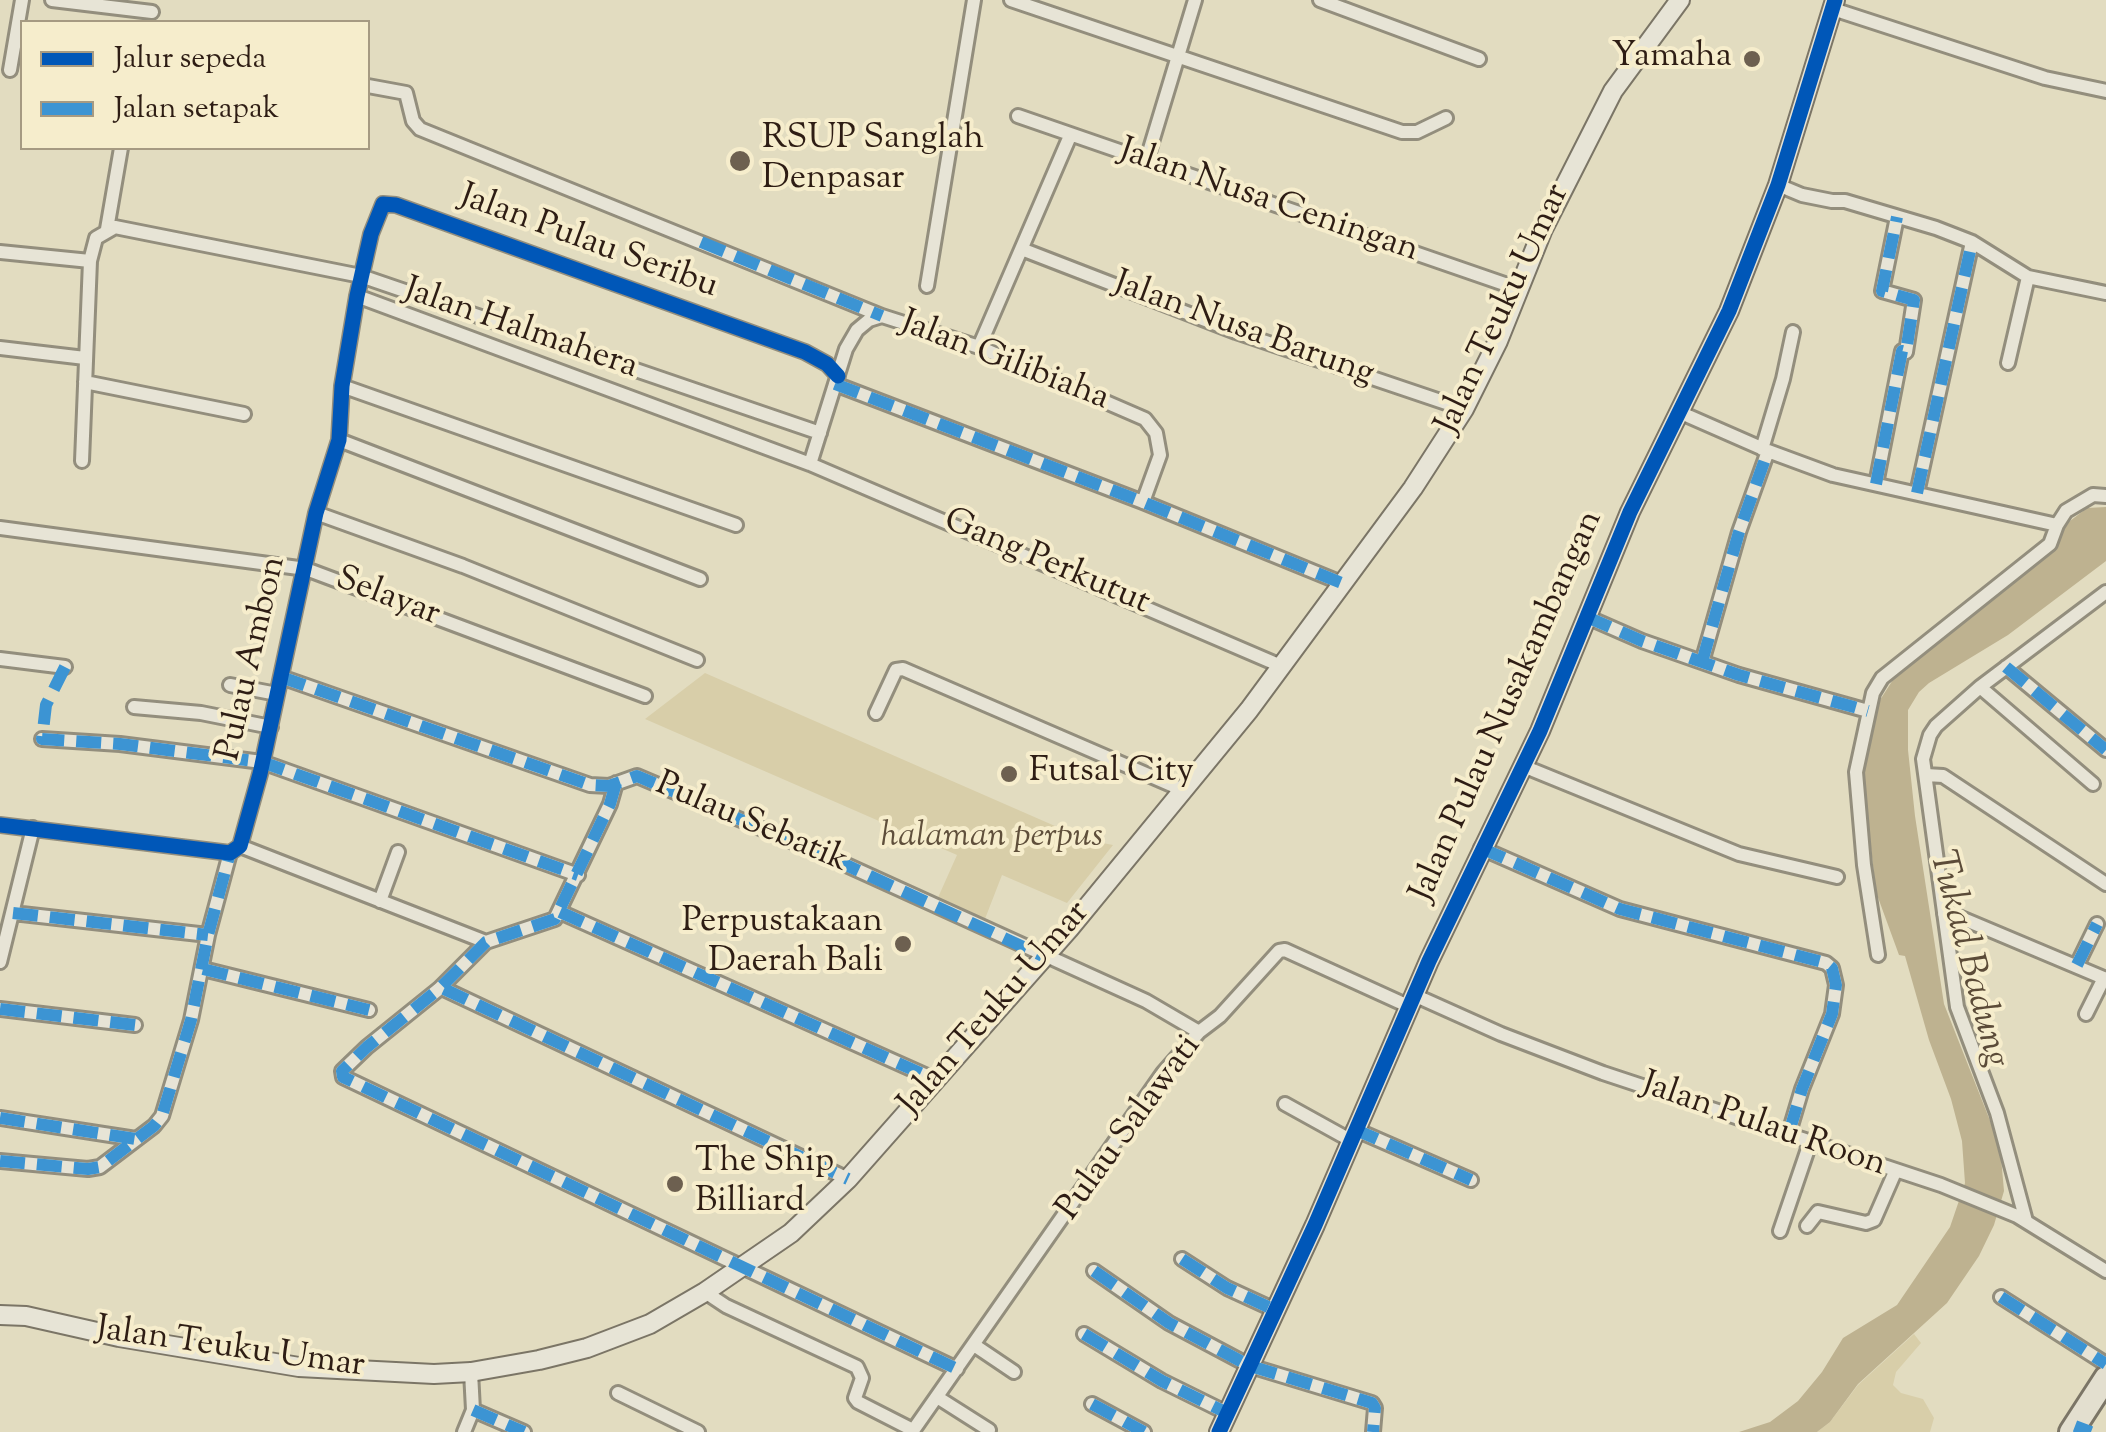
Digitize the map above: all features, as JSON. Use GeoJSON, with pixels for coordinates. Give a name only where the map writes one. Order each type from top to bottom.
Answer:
{"type":"FeatureCollection","features":[{"type":"Feature","properties":{"kind":"highway"},"geometry":{"type":"LineString","coordinates":[[2079,1430],[2106,1378]]}},
{"type":"Feature","properties":{"kind":"main road","name":"Jalan Teuku Umar"},"geometry":{"type":"LineString","coordinates":[[0,1315],[26,1316],[138,1340],[299,1367],[434,1374],[471,1372],[587,1348],[650,1324],[791,1233],[848,1180],[1183,790],[1414,488],[1464,408],[1498,341],[1551,212],[1614,92],[1680,0]]}},
{"type":"Feature","properties":{"kind":"main road","name":"Jalan Pulau Nusakambangan"},"geometry":{"type":"LineString","coordinates":[[1218,1432],[1481,848],[1523,766],[1630,512],[1729,311],[1778,185],[1834,4]]}},
{"type":"Feature","properties":{"kind":"main road","name":"Jalan Teuku Umar"},"geometry":{"type":"LineString","coordinates":[[0,1303],[26,1316]]}},
{"type":"Feature","properties":{"kind":"street"},"geometry":{"type":"LineString","coordinates":[[10,70],[22,0]]}},
{"type":"Feature","properties":{"kind":"street"},"geometry":{"type":"LineString","coordinates":[[52,0],[152,12]]}},
{"type":"Feature","properties":{"kind":"street"},"geometry":{"type":"LineString","coordinates":[[927,286],[974,0]]}},
{"type":"Feature","properties":{"kind":"street"},"geometry":{"type":"LineString","coordinates":[[1011,0],[1408,134],[1446,118]]}},
{"type":"Feature","properties":{"kind":"street"},"geometry":{"type":"LineString","coordinates":[[1146,162],[1195,0]]}},
{"type":"Feature","properties":{"kind":"street"},"geometry":{"type":"LineString","coordinates":[[1320,0],[1479,59]]}},
{"type":"Feature","properties":{"kind":"street"},"geometry":{"type":"LineString","coordinates":[[1834,4],[2045,78],[2106,91]]}},
{"type":"Feature","properties":{"kind":"street"},"geometry":{"type":"LineString","coordinates":[[370,86],[408,96],[413,122],[420,129],[882,316]]}},
{"type":"Feature","properties":{"kind":"street","name":"Jalan Nusa Ceningan"},"geometry":{"type":"LineString","coordinates":[[1018,116],[1519,289]]}},
{"type":"Feature","properties":{"kind":"street"},"geometry":{"type":"LineString","coordinates":[[979,347],[1070,136]]}},
{"type":"Feature","properties":{"kind":"street"},"geometry":{"type":"LineString","coordinates":[[82,461],[90,261],[93,244],[107,228],[121,150]]}},
{"type":"Feature","properties":{"kind":"street"},"geometry":{"type":"LineString","coordinates":[[1778,185],[1802,195],[1832,202],[1840,200],[1972,242],[2028,277],[2106,294]]}},
{"type":"Feature","properties":{"kind":"street","name":"Jalan Pulau Seribu"},"geometry":{"type":"LineString","coordinates":[[361,276],[378,210],[383,204],[390,204],[805,352],[827,364],[836,380],[1344,584]]}},
{"type":"Feature","properties":{"kind":"street"},"geometry":{"type":"LineString","coordinates":[[1876,484],[1914,300],[1882,291],[1897,217]]}},
{"type":"Feature","properties":{"kind":"street","name":"Jalan Halmahera"},"geometry":{"type":"LineString","coordinates":[[107,228],[139,230],[361,276],[820,433]]}},
{"type":"Feature","properties":{"kind":"street"},"geometry":{"type":"LineString","coordinates":[[1917,493],[1972,242]]}},
{"type":"Feature","properties":{"kind":"street","name":"Jalan Nusa Barung"},"geometry":{"type":"LineString","coordinates":[[1024,250],[1236,332],[1464,408]]}},
{"type":"Feature","properties":{"kind":"street"},"geometry":{"type":"LineString","coordinates":[[0,252],[90,261]]}},
{"type":"Feature","properties":{"kind":"street","name":"Pulau Ambon"},"geometry":{"type":"LineString","coordinates":[[0,1160],[88,1170],[107,1163],[162,1116],[192,1020],[208,935],[262,762],[316,514],[339,440],[342,386],[361,276]]}},
{"type":"Feature","properties":{"kind":"street"},"geometry":{"type":"LineString","coordinates":[[2008,363],[2028,277]]}},
{"type":"Feature","properties":{"kind":"street","name":"Gang Perkutut"},"geometry":{"type":"LineString","coordinates":[[357,296],[810,464],[1281,666]]}},
{"type":"Feature","properties":{"kind":"street","name":"Jalan Gilibiaha"},"geometry":{"type":"LineString","coordinates":[[810,464],[846,350],[858,330],[869,320],[882,316],[979,347],[1145,419],[1156,433],[1160,455],[1143,502]]}},
{"type":"Feature","properties":{"kind":"street"},"geometry":{"type":"LineString","coordinates":[[1702,662],[1765,450],[1793,332]]}},
{"type":"Feature","properties":{"kind":"street"},"geometry":{"type":"LineString","coordinates":[[0,348],[85,358]]}},
{"type":"Feature","properties":{"kind":"street"},"geometry":{"type":"LineString","coordinates":[[85,382],[244,414]]}},
{"type":"Feature","properties":{"kind":"street"},"geometry":{"type":"LineString","coordinates":[[342,386],[736,525]]}},
{"type":"Feature","properties":{"kind":"street"},"geometry":{"type":"LineString","coordinates":[[1679,412],[1833,475],[2057,525]]}},
{"type":"Feature","properties":{"kind":"street"},"geometry":{"type":"LineString","coordinates":[[339,440],[700,579]]}},
{"type":"Feature","properties":{"kind":"street"},"geometry":{"type":"LineString","coordinates":[[1878,956],[1856,772],[1868,711],[1882,678],[2050,544],[2057,525],[2080,500],[2106,496]]}},
{"type":"Feature","properties":{"kind":"street"},"geometry":{"type":"LineString","coordinates":[[316,514],[463,566],[697,660]]}},
{"type":"Feature","properties":{"kind":"street","name":"Selayar"},"geometry":{"type":"LineString","coordinates":[[0,528],[306,569],[645,696]]}},
{"type":"Feature","properties":{"kind":"street"},"geometry":{"type":"LineString","coordinates":[[2022,1219],[1997,1113],[1957,1007],[1924,759],[1930,735],[1980,687],[2106,592]]}},
{"type":"Feature","properties":{"kind":"street"},"geometry":{"type":"LineString","coordinates":[[1587,617],[1702,662],[1868,711]]}},
{"type":"Feature","properties":{"kind":"street"},"geometry":{"type":"LineString","coordinates":[[0,659],[64,667]]}},
{"type":"Feature","properties":{"kind":"street"},"geometry":{"type":"LineString","coordinates":[[2006,667],[2106,750]]}},
{"type":"Feature","properties":{"kind":"street"},"geometry":{"type":"LineString","coordinates":[[876,713],[896,670],[903,669],[1183,790]]}},
{"type":"Feature","properties":{"kind":"street","name":"Pulau Sebatik"},"geometry":{"type":"LineString","coordinates":[[282,677],[590,784],[616,783],[637,776],[830,858],[1146,1002],[1199,1032]]}},
{"type":"Feature","properties":{"kind":"street"},"geometry":{"type":"LineString","coordinates":[[230,685],[278,694]]}},
{"type":"Feature","properties":{"kind":"street"},"geometry":{"type":"LineString","coordinates":[[1980,687],[2093,784]]}},
{"type":"Feature","properties":{"kind":"street"},"geometry":{"type":"LineString","coordinates":[[134,707],[270,727]]}},
{"type":"Feature","properties":{"kind":"street"},"geometry":{"type":"LineString","coordinates":[[42,739],[120,744],[262,762],[578,875]]}},
{"type":"Feature","properties":{"kind":"street"},"geometry":{"type":"LineString","coordinates":[[1523,766],[1739,854],[1837,877]]}},
{"type":"Feature","properties":{"kind":"street"},"geometry":{"type":"LineString","coordinates":[[1926,775],[1943,776],[2106,884]]}},
{"type":"Feature","properties":{"kind":"street"},"geometry":{"type":"LineString","coordinates":[[616,783],[555,920],[486,942],[439,989],[342,1071],[343,1078],[958,1369]]}},
{"type":"Feature","properties":{"kind":"street"},"geometry":{"type":"LineString","coordinates":[[0,825],[235,850],[486,942]]}},
{"type":"Feature","properties":{"kind":"street"},"geometry":{"type":"LineString","coordinates":[[0,962],[32,828]]}},
{"type":"Feature","properties":{"kind":"street"},"geometry":{"type":"LineString","coordinates":[[1481,848],[1620,909],[1826,963],[1832,968],[1836,996],[1788,1136]]}},
{"type":"Feature","properties":{"kind":"street"},"geometry":{"type":"LineString","coordinates":[[380,900],[398,852]]}},
{"type":"Feature","properties":{"kind":"street"},"geometry":{"type":"LineString","coordinates":[[560,912],[936,1080]]}},
{"type":"Feature","properties":{"kind":"street"},"geometry":{"type":"LineString","coordinates":[[13,913],[208,935]]}},
{"type":"Feature","properties":{"kind":"street"},"geometry":{"type":"LineString","coordinates":[[1944,914],[2105,978],[2086,1014]]}},
{"type":"Feature","properties":{"kind":"street"},"geometry":{"type":"LineString","coordinates":[[2076,965],[2097,924]]}},
{"type":"Feature","properties":{"kind":"street","name":"Pulau Salawati"},"geometry":{"type":"LineString","coordinates":[[912,1431],[1164,1073],[1280,951],[1411,1001]]}},
{"type":"Feature","properties":{"kind":"street"},"geometry":{"type":"LineString","coordinates":[[202,970],[369,1010]]}},
{"type":"Feature","properties":{"kind":"street"},"geometry":{"type":"LineString","coordinates":[[444,989],[848,1180]]}},
{"type":"Feature","properties":{"kind":"street","name":"Jalan Pulau Roon"},"geometry":{"type":"LineString","coordinates":[[1411,1001],[1603,1073],[1941,1185],[2022,1219],[2106,1270]]}},
{"type":"Feature","properties":{"kind":"street"},"geometry":{"type":"LineString","coordinates":[[0,1009],[135,1025]]}},
{"type":"Feature","properties":{"kind":"street"},"geometry":{"type":"LineString","coordinates":[[1285,1104],[1470,1180]]}},
{"type":"Feature","properties":{"kind":"street"},"geometry":{"type":"LineString","coordinates":[[0,1118],[136,1139]]}},
{"type":"Feature","properties":{"kind":"street"},"geometry":{"type":"LineString","coordinates":[[1780,1231],[1810,1143]]}},
{"type":"Feature","properties":{"kind":"street"},"geometry":{"type":"LineString","coordinates":[[1807,1226],[1818,1212],[1866,1223],[1874,1220],[1895,1172]]}},
{"type":"Feature","properties":{"kind":"street"},"geometry":{"type":"LineString","coordinates":[[1182,1259],[1227,1288],[1276,1310]]}},
{"type":"Feature","properties":{"kind":"street"},"geometry":{"type":"LineString","coordinates":[[1094,1272],[1169,1322],[1250,1366],[1372,1404],[1373,1432]]}},
{"type":"Feature","properties":{"kind":"street"},"geometry":{"type":"LineString","coordinates":[[705,1292],[726,1306],[857,1366],[862,1378],[858,1402],[912,1431]]}},
{"type":"Feature","properties":{"kind":"street"},"geometry":{"type":"LineString","coordinates":[[2001,1297],[2106,1364]]}},
{"type":"Feature","properties":{"kind":"street"},"geometry":{"type":"LineString","coordinates":[[1084,1334],[1162,1381],[1227,1413]]}},
{"type":"Feature","properties":{"kind":"street"},"geometry":{"type":"LineString","coordinates":[[974,1345],[1014,1372]]}},
{"type":"Feature","properties":{"kind":"street"},"geometry":{"type":"LineString","coordinates":[[464,1432],[473,1410],[471,1372]]}},
{"type":"Feature","properties":{"kind":"street"},"geometry":{"type":"LineString","coordinates":[[618,1392],[698,1432]]}},
{"type":"Feature","properties":{"kind":"street"},"geometry":{"type":"LineString","coordinates":[[937,1397],[989,1430]]}},
{"type":"Feature","properties":{"kind":"street"},"geometry":{"type":"LineString","coordinates":[[1092,1404],[1144,1432]]}},
{"type":"Feature","properties":{"kind":"street"},"geometry":{"type":"LineString","coordinates":[[473,1410],[524,1432]]}},
{"type":"Feature","properties":{"kind":"green space","name":"halaman perpus"},"geometry":{"type":"Polygon","coordinates":[[[705,673],[1087,840],[1113,845],[1067,903],[1002,875],[983,924],[936,902],[957,855],[645,719],[705,673]]]}},
{"type":"Feature","properties":{"kind":"green space"},"geometry":{"type":"Polygon","coordinates":[[[1914,1334],[1921,1343],[1896,1372],[1893,1385],[1901,1393],[1923,1399],[1934,1418],[1930,1432],[1817,1432],[1830,1422],[1858,1385],[1914,1334]]]}},
{"type":"Feature","properties":{"kind":"shaded area","name":"Tukad Badung"},"geometry":{"type":"Polygon","coordinates":[[[2106,507],[2106,561],[2008,635],[1929,683],[1908,710],[1915,816],[1944,1004],[2000,1146],[2004,1191],[1994,1225],[1979,1256],[1947,1303],[1858,1384],[1830,1422],[1817,1432],[1739,1432],[1770,1422],[1798,1401],[1843,1338],[1897,1305],[1950,1227],[1965,1183],[1962,1141],[1951,1099],[1905,956],[1899,955],[1876,892],[1862,769],[1871,714],[1898,672],[2047,552],[2070,521],[2087,508],[2106,507]]]}},
{"type":"Feature","properties":{"kind":"marked path"},"geometry":{"type":"LineString","coordinates":[[1876,484],[1914,300],[1882,291],[1897,217]]}},
{"type":"Feature","properties":{"kind":"marked path"},"geometry":{"type":"LineString","coordinates":[[701,242],[882,316]]}},
{"type":"Feature","properties":{"kind":"marked path"},"geometry":{"type":"LineString","coordinates":[[1917,493],[1972,242]]}},
{"type":"Feature","properties":{"kind":"marked path"},"geometry":{"type":"LineString","coordinates":[[835,384],[1344,584]]}},
{"type":"Feature","properties":{"kind":"marked path"},"geometry":{"type":"LineString","coordinates":[[1702,662],[1739,532],[1768,451]]}},
{"type":"Feature","properties":{"kind":"marked path"},"geometry":{"type":"LineString","coordinates":[[1587,617],[1739,675],[1868,711]]}},
{"type":"Feature","properties":{"kind":"marked path"},"geometry":{"type":"LineString","coordinates":[[65,667],[46,705],[42,739],[120,744],[262,762],[578,875]]}},
{"type":"Feature","properties":{"kind":"marked path"},"geometry":{"type":"LineString","coordinates":[[2006,667],[2106,750]]}},
{"type":"Feature","properties":{"kind":"marked path"},"geometry":{"type":"LineString","coordinates":[[281,677],[590,785],[609,786],[637,776],[831,858],[1043,956]]}},
{"type":"Feature","properties":{"kind":"marked path"},"geometry":{"type":"LineString","coordinates":[[616,783],[610,804],[555,919],[486,942],[439,989],[367,1047],[342,1071],[343,1077],[957,1369]]}},
{"type":"Feature","properties":{"kind":"marked path"},"geometry":{"type":"LineString","coordinates":[[1481,848],[1620,909],[1826,963],[1832,968],[1836,985],[1832,1014],[1788,1136]]}},
{"type":"Feature","properties":{"kind":"marked path"},"geometry":{"type":"LineString","coordinates":[[0,1161],[100,1167],[162,1116],[191,1020],[230,853]]}},
{"type":"Feature","properties":{"kind":"marked path"},"geometry":{"type":"LineString","coordinates":[[560,912],[936,1080]]}},
{"type":"Feature","properties":{"kind":"marked path"},"geometry":{"type":"LineString","coordinates":[[13,913],[208,935]]}},
{"type":"Feature","properties":{"kind":"marked path"},"geometry":{"type":"LineString","coordinates":[[2077,965],[2097,924]]}},
{"type":"Feature","properties":{"kind":"marked path"},"geometry":{"type":"LineString","coordinates":[[203,969],[369,1010]]}},
{"type":"Feature","properties":{"kind":"marked path"},"geometry":{"type":"LineString","coordinates":[[444,989],[848,1179]]}},
{"type":"Feature","properties":{"kind":"marked path"},"geometry":{"type":"LineString","coordinates":[[0,1009],[135,1025]]}},
{"type":"Feature","properties":{"kind":"marked path"},"geometry":{"type":"LineString","coordinates":[[0,1118],[136,1139]]}},
{"type":"Feature","properties":{"kind":"marked path"},"geometry":{"type":"LineString","coordinates":[[1354,1129],[1471,1180]]}},
{"type":"Feature","properties":{"kind":"marked path"},"geometry":{"type":"LineString","coordinates":[[1182,1259],[1227,1288],[1275,1310]]}},
{"type":"Feature","properties":{"kind":"marked path"},"geometry":{"type":"LineString","coordinates":[[1094,1271],[1169,1323],[1250,1366],[1372,1403],[1373,1432]]}},
{"type":"Feature","properties":{"kind":"marked path"},"geometry":{"type":"LineString","coordinates":[[2001,1297],[2106,1364]]}},
{"type":"Feature","properties":{"kind":"marked path"},"geometry":{"type":"LineString","coordinates":[[1084,1334],[1162,1381],[1227,1413]]}},
{"type":"Feature","properties":{"kind":"marked path"},"geometry":{"type":"LineString","coordinates":[[1092,1404],[1144,1432]]}},
{"type":"Feature","properties":{"kind":"marked path"},"geometry":{"type":"LineString","coordinates":[[473,1410],[524,1432]]}},
{"type":"Feature","properties":{"kind":"marked path"},"geometry":{"type":"LineString","coordinates":[[2075,1426],[2091,1432]]}},
{"type":"Feature","properties":{"kind":"cycle path"},"geometry":{"type":"LineString","coordinates":[[1219,1432],[1315,1225],[1429,961],[1540,731],[1630,512],[1729,311],[1778,185],[1835,0]]}},
{"type":"Feature","properties":{"kind":"cycle path"},"geometry":{"type":"LineString","coordinates":[[0,825],[230,853],[240,846],[260,774],[316,513],[339,440],[342,386],[357,296],[371,234],[383,204],[396,205],[805,352],[827,364],[838,376]]}},
{"type":"Feature","properties":{"kind":"place","name":"Yamaha"},"geometry":{"type":"Point","coordinates":[1752,59]}},
{"type":"Feature","properties":{"kind":"place","name":"RSUP Sanglah Denpasar"},"geometry":{"type":"Point","coordinates":[740,161]}},
{"type":"Feature","properties":{"kind":"place","name":"Futsal City"},"geometry":{"type":"Point","coordinates":[1009,774]}},
{"type":"Feature","properties":{"kind":"place","name":"Perpustakaan Daerah Bali"},"geometry":{"type":"Point","coordinates":[903,944]}},
{"type":"Feature","properties":{"kind":"place","name":"The Ship Billiard"},"geometry":{"type":"Point","coordinates":[675,1184]}}]}
